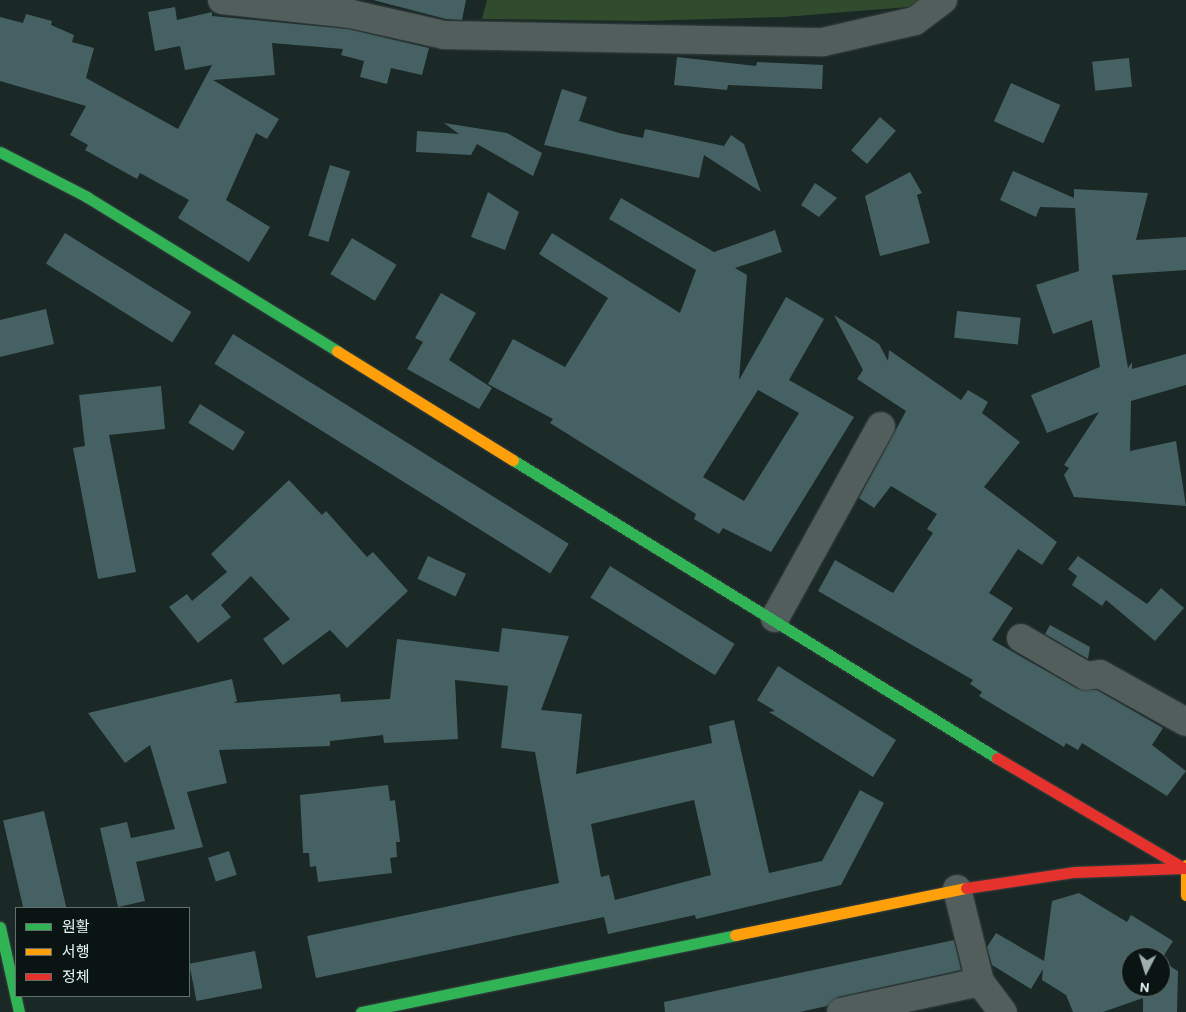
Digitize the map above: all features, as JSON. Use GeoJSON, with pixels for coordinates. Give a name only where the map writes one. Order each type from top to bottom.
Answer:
{"type":"FeatureCollection","features":[{"type":"Feature","properties":{"kind":"street"},"geometry":{"type":"LineString","coordinates":[[222,0],[351,14],[444,35],[823,42],[915,21],[943,0]]}},
{"type":"Feature","properties":{"kind":"street"},"geometry":{"type":"LineString","coordinates":[[0,152],[87,197],[775,618],[1094,818],[1185,866]]}},
{"type":"Feature","properties":{"kind":"street"},"geometry":{"type":"LineString","coordinates":[[775,618],[881,426]]}},
{"type":"Feature","properties":{"kind":"street"},"geometry":{"type":"LineString","coordinates":[[1021,638],[1086,676],[1100,674],[1186,722]]}},
{"type":"Feature","properties":{"kind":"street"},"geometry":{"type":"LineString","coordinates":[[361,1012],[957,889],[1075,872],[1185,866]]}},
{"type":"Feature","properties":{"kind":"street"},"geometry":{"type":"LineString","coordinates":[[1185,866],[1186,895]]}},
{"type":"Feature","properties":{"kind":"street"},"geometry":{"type":"LineString","coordinates":[[957,889],[980,982],[1003,1012]]}},
{"type":"Feature","properties":{"kind":"street"},"geometry":{"type":"LineString","coordinates":[[0,927],[18,1012]]}},
{"type":"Feature","properties":{"kind":"street"},"geometry":{"type":"LineString","coordinates":[[841,1012],[980,982]]}},
{"type":"Feature","properties":{"kind":"green space"},"geometry":{"type":"Polygon","coordinates":[[[487,0],[921,0],[908,7],[784,17],[641,21],[482,19],[487,0]]]}},
{"type":"Feature","properties":{"kind":"building"},"geometry":{"type":"Polygon","coordinates":[[[373,0],[466,0],[462,20],[446,19],[373,0]]]}},
{"type":"Feature","properties":{"kind":"building"},"geometry":{"type":"Polygon","coordinates":[[[175,7],[177,20],[212,12],[212,16],[348,29],[429,48],[422,75],[391,68],[387,84],[360,77],[364,61],[341,55],[343,49],[272,43],[275,75],[213,80],[279,119],[267,139],[256,133],[226,200],[270,227],[249,262],[178,218],[189,200],[140,173],[137,179],[85,150],[88,145],[70,135],[86,106],[0,81],[0,17],[23,23],[26,14],[52,21],[51,25],[74,35],[72,42],[94,48],[86,78],[178,129],[212,65],[185,70],[180,46],[155,51],[148,12],[175,7]]]}},
{"type":"Feature","properties":{"kind":"building"},"geometry":{"type":"Polygon","coordinates":[[[677,57],[756,66],[757,62],[823,65],[822,89],[728,85],[727,90],[674,85],[677,57]]]}},
{"type":"Feature","properties":{"kind":"building"},"geometry":{"type":"Polygon","coordinates":[[[1129,58],[1132,87],[1095,91],[1092,62],[1129,58]]]}},
{"type":"Feature","properties":{"kind":"building"},"geometry":{"type":"Polygon","coordinates":[[[1011,83],[1060,105],[1043,143],[994,121],[1011,83]]]}},
{"type":"Feature","properties":{"kind":"building"},"geometry":{"type":"Polygon","coordinates":[[[562,89],[587,97],[579,121],[619,133],[643,138],[645,129],[724,146],[731,135],[744,144],[761,192],[704,155],[699,178],[544,145],[562,89]]]}},
{"type":"Feature","properties":{"kind":"building"},"geometry":{"type":"Polygon","coordinates":[[[880,117],[896,131],[867,164],[851,150],[880,117]]]}},
{"type":"Feature","properties":{"kind":"building"},"geometry":{"type":"Polygon","coordinates":[[[444,123],[507,133],[542,153],[533,176],[477,144],[471,155],[416,152],[417,131],[459,134],[444,123]]]}},
{"type":"Feature","properties":{"kind":"building"},"geometry":{"type":"Polygon","coordinates":[[[330,165],[350,171],[328,242],[308,236],[330,165]]]}},
{"type":"Feature","properties":{"kind":"building"},"geometry":{"type":"Polygon","coordinates":[[[1013,171],[1074,198],[1074,189],[1148,193],[1136,240],[1186,237],[1186,270],[1112,275],[1128,368],[1132,362],[1132,369],[1186,354],[1186,385],[1131,401],[1130,451],[1176,441],[1186,506],[1074,497],[1064,475],[1069,468],[1064,465],[1099,412],[1047,433],[1031,395],[1100,367],[1092,320],[1053,334],[1036,285],[1079,271],[1075,208],[1040,207],[1036,217],[1000,200],[1013,171]]]}},
{"type":"Feature","properties":{"kind":"building"},"geometry":{"type":"Polygon","coordinates":[[[910,172],[922,193],[917,195],[930,243],[880,256],[865,196],[910,172]]]}},
{"type":"Feature","properties":{"kind":"building"},"geometry":{"type":"Polygon","coordinates":[[[815,183],[837,198],[819,217],[801,205],[815,183]]]}},
{"type":"Feature","properties":{"kind":"building"},"geometry":{"type":"Polygon","coordinates":[[[488,192],[519,212],[505,250],[471,237],[488,192]]]}},
{"type":"Feature","properties":{"kind":"building"},"geometry":{"type":"Polygon","coordinates":[[[621,198],[714,252],[775,230],[782,252],[735,268],[747,275],[739,380],[786,297],[824,319],[789,380],[854,417],[771,552],[723,528],[719,534],[694,519],[696,514],[550,423],[553,419],[488,384],[513,339],[565,367],[608,298],[539,254],[552,233],[680,313],[696,270],[609,219],[621,198]],[[758,390],[703,477],[744,501],[799,413],[758,390]]]}},
{"type":"Feature","properties":{"kind":"building"},"geometry":{"type":"Polygon","coordinates":[[[65,233],[191,312],[172,342],[46,264],[65,233]]]}},
{"type":"Feature","properties":{"kind":"building"},"geometry":{"type":"Polygon","coordinates":[[[352,238],[397,265],[375,301],[330,274],[352,238]]]}},
{"type":"Feature","properties":{"kind":"building"},"geometry":{"type":"Polygon","coordinates":[[[441,293],[476,313],[449,360],[492,388],[479,409],[407,369],[423,342],[415,338],[441,293]]]}},
{"type":"Feature","properties":{"kind":"building"},"geometry":{"type":"Polygon","coordinates":[[[46,309],[54,344],[0,357],[0,320],[46,309]]]}},
{"type":"Feature","properties":{"kind":"building"},"geometry":{"type":"Polygon","coordinates":[[[957,311],[1021,318],[1018,345],[954,338],[957,311]]]}},
{"type":"Feature","properties":{"kind":"building"},"geometry":{"type":"Polygon","coordinates":[[[834,315],[879,344],[888,361],[889,350],[961,400],[968,390],[988,402],[982,413],[1020,442],[984,487],[1057,542],[1042,565],[1018,549],[989,593],[1013,608],[992,640],[1078,689],[1097,690],[1163,728],[1152,745],[1186,771],[1167,796],[1082,743],[1078,750],[1066,743],[1064,747],[979,696],[982,692],[970,684],[973,680],[818,591],[835,560],[893,593],[933,533],[927,529],[937,514],[891,486],[874,508],[859,498],[906,411],[857,379],[863,370],[834,315]]]}},
{"type":"Feature","properties":{"kind":"building"},"geometry":{"type":"Polygon","coordinates":[[[233,334],[569,544],[550,574],[214,364],[233,334]]]}},
{"type":"Feature","properties":{"kind":"building"},"geometry":{"type":"Polygon","coordinates":[[[161,386],[165,429],[109,435],[136,572],[98,579],[73,448],[85,446],[79,395],[161,386]]]}},
{"type":"Feature","properties":{"kind":"building"},"geometry":{"type":"Polygon","coordinates":[[[200,404],[245,432],[233,451],[188,423],[200,404]]]}},
{"type":"Feature","properties":{"kind":"building"},"geometry":{"type":"Polygon","coordinates":[[[289,480],[322,515],[326,511],[367,557],[373,552],[408,591],[347,648],[330,630],[283,665],[263,639],[290,619],[251,576],[221,605],[231,617],[198,643],[169,607],[187,594],[192,601],[227,572],[211,554],[289,480]]]}},
{"type":"Feature","properties":{"kind":"building"},"geometry":{"type":"Polygon","coordinates":[[[428,556],[466,574],[455,596],[417,579],[428,556]]]}},
{"type":"Feature","properties":{"kind":"building"},"geometry":{"type":"Polygon","coordinates":[[[1078,556],[1147,604],[1161,588],[1184,608],[1155,641],[1106,600],[1102,606],[1072,585],[1077,576],[1068,569],[1078,556]]]}},
{"type":"Feature","properties":{"kind":"building"},"geometry":{"type":"Polygon","coordinates":[[[610,566],[735,644],[715,675],[590,597],[610,566]]]}},
{"type":"Feature","properties":{"kind":"building"},"geometry":{"type":"Polygon","coordinates":[[[1050,625],[1090,647],[1088,659],[1045,634],[1050,625]]]}},
{"type":"Feature","properties":{"kind":"building"},"geometry":{"type":"Polygon","coordinates":[[[502,628],[569,636],[541,710],[582,714],[576,774],[712,743],[709,726],[734,720],[769,873],[822,861],[860,790],[884,803],[841,885],[696,919],[695,915],[608,934],[604,917],[316,978],[307,936],[559,883],[535,752],[501,748],[508,686],[455,680],[458,739],[384,743],[383,735],[330,741],[330,746],[219,750],[227,783],[187,792],[203,847],[136,862],[145,901],[118,907],[100,828],[127,822],[131,838],[175,829],[150,745],[125,763],[88,713],[232,679],[237,701],[234,703],[340,694],[341,702],[390,699],[397,639],[499,652],[502,628]],[[694,800],[591,824],[601,877],[609,875],[615,900],[711,875],[694,800]]]}},
{"type":"Feature","properties":{"kind":"building"},"geometry":{"type":"Polygon","coordinates":[[[778,666],[896,740],[873,777],[769,712],[775,711],[757,700],[778,666]]]}},
{"type":"Feature","properties":{"kind":"building"},"geometry":{"type":"Polygon","coordinates":[[[388,785],[390,801],[395,800],[400,842],[396,842],[397,857],[390,858],[392,873],[318,882],[316,866],[310,867],[309,853],[303,853],[300,795],[388,785]]]}},
{"type":"Feature","properties":{"kind":"building"},"geometry":{"type":"Polygon","coordinates":[[[44,811],[66,907],[23,907],[3,820],[44,811]]]}},
{"type":"Feature","properties":{"kind":"building"},"geometry":{"type":"Polygon","coordinates":[[[229,851],[237,875],[216,882],[208,858],[229,851]]]}},
{"type":"Feature","properties":{"kind":"building"},"geometry":{"type":"Polygon","coordinates":[[[1079,893],[1127,922],[1131,915],[1173,941],[1169,947],[1121,947],[1121,997],[1171,997],[1171,967],[1178,971],[1177,1012],[1143,1012],[1143,998],[1103,1012],[1073,1012],[1066,995],[1042,980],[1043,969],[1031,989],[992,965],[987,947],[996,933],[1044,961],[1052,901],[1079,893]]]}},
{"type":"Feature","properties":{"kind":"building"},"geometry":{"type":"Polygon","coordinates":[[[954,940],[961,970],[838,997],[827,1006],[800,1012],[665,1012],[664,1002],[954,940]]]}},
{"type":"Feature","properties":{"kind":"building"},"geometry":{"type":"Polygon","coordinates":[[[255,951],[262,988],[196,1001],[190,964],[255,951]]]}},
{"type":"Feature","properties":{"kind":"traffic: fast"},"geometry":{"type":"LineString","coordinates":[[0,152],[87,197],[337,351]]}},
{"type":"Feature","properties":{"kind":"traffic: fast"},"geometry":{"type":"LineString","coordinates":[[513,460],[997,758]]}},
{"type":"Feature","properties":{"kind":"traffic: fast"},"geometry":{"type":"LineString","coordinates":[[0,927],[15,994]]}},
{"type":"Feature","properties":{"kind":"traffic: fast"},"geometry":{"type":"LineString","coordinates":[[361,1012],[735,935]]}},
{"type":"Feature","properties":{"kind":"traffic: fast"},"geometry":{"type":"LineString","coordinates":[[16,997],[19,1012]]}},
{"type":"Feature","properties":{"kind":"traffic: slow"},"geometry":{"type":"LineString","coordinates":[[337,351],[513,460]]}},
{"type":"Feature","properties":{"kind":"traffic: slow"},"geometry":{"type":"LineString","coordinates":[[1186,865],[1186,895]]}},
{"type":"Feature","properties":{"kind":"traffic: slow"},"geometry":{"type":"LineString","coordinates":[[735,935],[966,888]]}},
{"type":"Feature","properties":{"kind":"traffic: jam"},"geometry":{"type":"LineString","coordinates":[[997,758],[1184,868]]}},
{"type":"Feature","properties":{"kind":"traffic: jam"},"geometry":{"type":"LineString","coordinates":[[966,888],[1075,872],[1184,868]]}}]}
